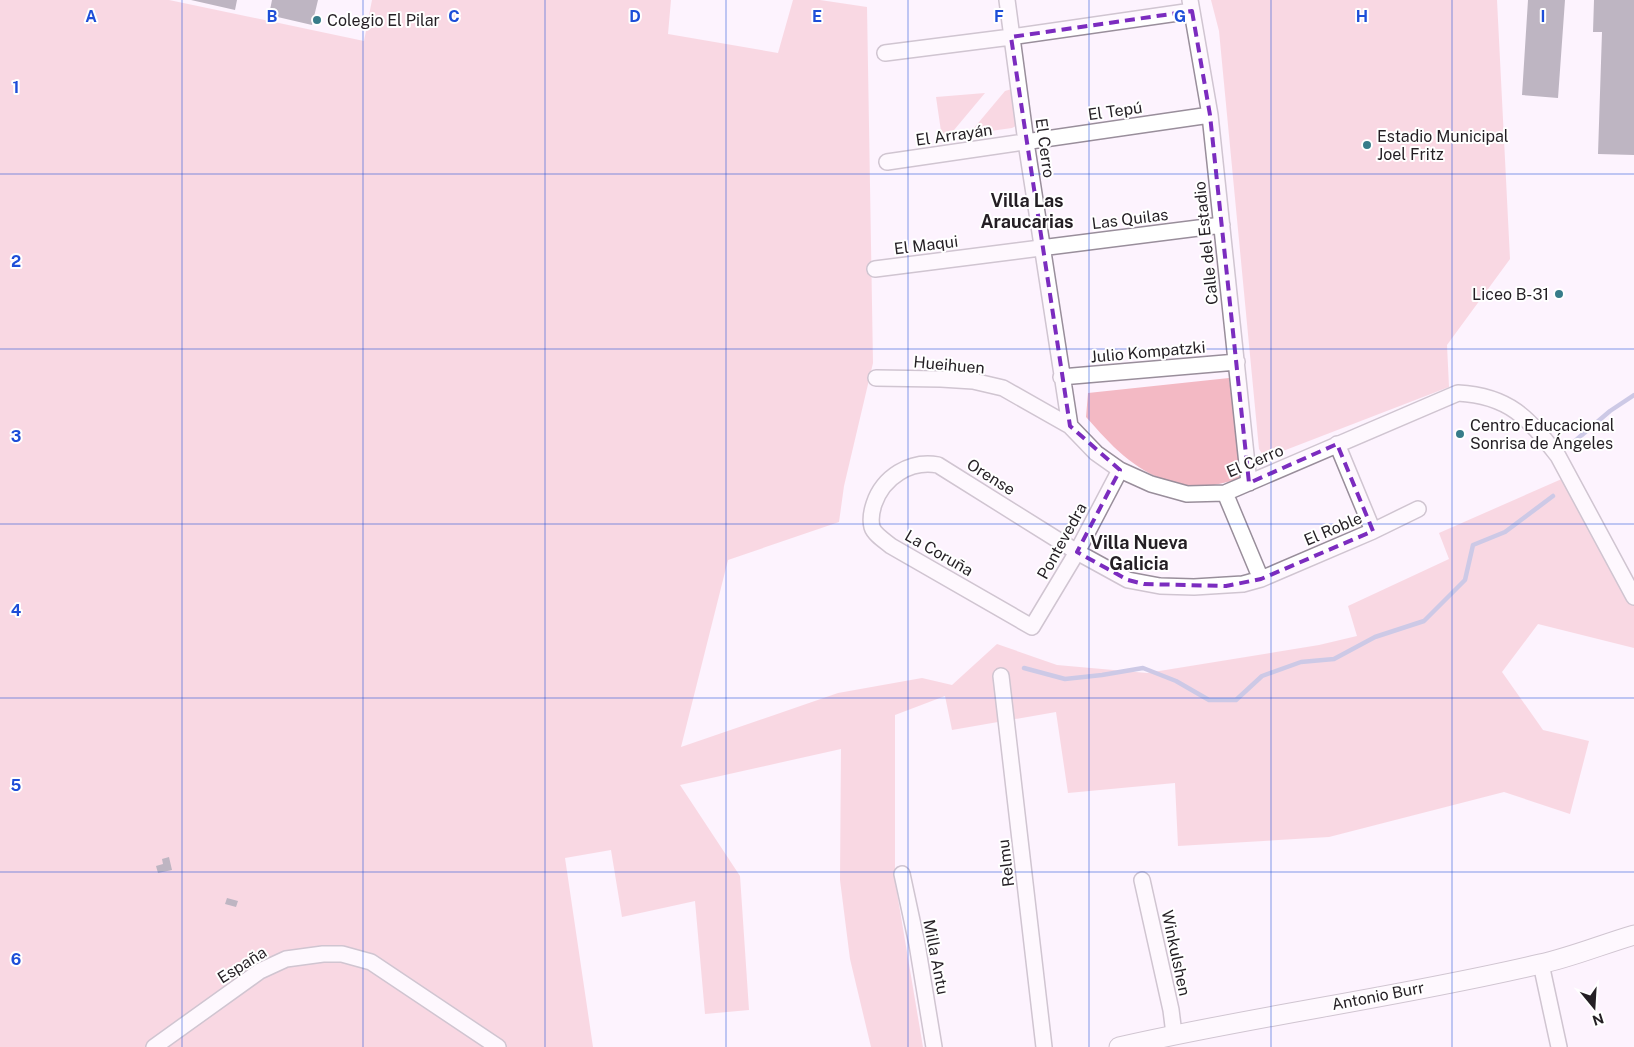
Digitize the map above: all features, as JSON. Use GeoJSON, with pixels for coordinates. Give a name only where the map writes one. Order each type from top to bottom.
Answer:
{"type":"FeatureCollection","features":[{"type":"Feature","properties":{"kind":"street","name":"El Cerro"},"geometry":{"type":"LineString","coordinates":[[1007,0],[1026,142],[1070,426],[1096,453],[1120,470],[1150,484],[1187,494],[1225,493],[1458,393],[1479,394],[1511,407],[1529,422],[1558,456],[1634,597]]}},
{"type":"Feature","properties":{"kind":"street"},"geometry":{"type":"LineString","coordinates":[[885,53],[1011,37],[1191,6]]}},
{"type":"Feature","properties":{"kind":"street","name":"Calle del Estadio"},"geometry":{"type":"LineString","coordinates":[[1191,6],[1210,115],[1249,483]]}},
{"type":"Feature","properties":{"kind":"street","name":"El Tepú"},"geometry":{"type":"LineString","coordinates":[[1026,142],[1210,115]]}},
{"type":"Feature","properties":{"kind":"street","name":"El Arrayán"},"geometry":{"type":"LineString","coordinates":[[887,162],[1026,142]]}},
{"type":"Feature","properties":{"kind":"street","name":"Las Quilas"},"geometry":{"type":"LineString","coordinates":[[1042,248],[1222,226]]}},
{"type":"Feature","properties":{"kind":"street","name":"El Maqui"},"geometry":{"type":"LineString","coordinates":[[874,269],[1042,248]]}},
{"type":"Feature","properties":{"kind":"street","name":"Julio Kompatzki"},"geometry":{"type":"LineString","coordinates":[[1061,377],[1237,362]]}},
{"type":"Feature","properties":{"kind":"street","name":"Hueihuen"},"geometry":{"type":"LineString","coordinates":[[876,378],[941,378],[973,381],[1003,388],[1070,426]]}},
{"type":"Feature","properties":{"kind":"street"},"geometry":{"type":"LineString","coordinates":[[1337,444],[1373,531]]}},
{"type":"Feature","properties":{"kind":"street","name":"Orense"},"geometry":{"type":"LineString","coordinates":[[883,485],[892,476],[908,468],[922,464],[938,465],[1078,552]]}},
{"type":"Feature","properties":{"kind":"street","name":"Pontevedra"},"geometry":{"type":"LineString","coordinates":[[1032,627],[1078,552],[1120,470]]}},
{"type":"Feature","properties":{"kind":"street","name":"La Coruña"},"geometry":{"type":"LineString","coordinates":[[883,485],[873,508],[871,520],[874,531],[891,546],[1032,627]]}},
{"type":"Feature","properties":{"kind":"street"},"geometry":{"type":"LineString","coordinates":[[1225,493],[1260,580]]}},
{"type":"Feature","properties":{"kind":"street","name":"El Roble"},"geometry":{"type":"LineString","coordinates":[[1078,552],[1128,580],[1144,584],[1194,587],[1243,584],[1260,580],[1373,531],[1418,509]]}},
{"type":"Feature","properties":{"kind":"street","name":"Relmu"},"geometry":{"type":"LineString","coordinates":[[1001,676],[1044,1047]]}},
{"type":"Feature","properties":{"kind":"street","name":"Milla Antu"},"geometry":{"type":"LineString","coordinates":[[902,874],[917,944],[934,1047]]}},
{"type":"Feature","properties":{"kind":"street","name":"Winkulshen"},"geometry":{"type":"LineString","coordinates":[[1142,880],[1171,1010],[1174,1034]]}},
{"type":"Feature","properties":{"kind":"street","name":"Antonio Burr"},"geometry":{"type":"LineString","coordinates":[[1119,1047],[1174,1034],[1542,964],[1634,935]]}},
{"type":"Feature","properties":{"kind":"street","name":"España"},"geometry":{"type":"LineString","coordinates":[[154,1047],[260,971],[286,960],[323,954],[342,954],[371,962],[493,1044]]}},
{"type":"Feature","properties":{"kind":"street"},"geometry":{"type":"LineString","coordinates":[[1542,964],[1559,1047]]}},
{"type":"Feature","properties":{"kind":"highlighted area"},"geometry":{"type":"Polygon","coordinates":[[[1192,11],[1210,115],[1249,483],[1337,444],[1373,531],[1261,579],[1226,586],[1144,584],[1128,580],[1077,552],[1120,470],[1070,426],[1011,37],[1192,11]]]}},
{"type":"Feature","properties":{"kind":"shaded area"},"geometry":{"type":"Polygon","coordinates":[[[0,0],[169,0],[364,41],[372,0],[671,0],[668,34],[778,53],[793,0],[820,0],[867,7],[873,363],[844,486],[839,522],[728,560],[681,747],[838,693],[922,678],[952,685],[997,644],[1057,665],[1147,673],[1319,645],[1357,636],[1348,606],[1449,559],[1439,533],[1564,478],[1634,606],[1634,648],[1538,624],[1502,672],[1543,730],[1589,741],[1570,814],[1504,792],[1329,837],[1178,846],[1175,783],[1068,793],[1056,712],[952,730],[945,696],[895,715],[895,881],[923,1047],[871,1047],[850,959],[840,880],[841,749],[680,785],[740,876],[749,1010],[705,1014],[695,901],[622,917],[611,850],[565,858],[593,1047],[0,1047],[0,0]]]}},
{"type":"Feature","properties":{"kind":"shaded area","name":"Estadio Municipal Joel Fritz"},"geometry":{"type":"Polygon","coordinates":[[[1211,0],[1497,0],[1510,259],[1447,345],[1449,387],[1270,456],[1263,455],[1259,449],[1219,31],[1211,0]]]}},
{"type":"Feature","properties":{"kind":"shaded area"},"geometry":{"type":"Polygon","coordinates":[[[1015,88],[1018,125],[1012,128],[969,134],[1005,91],[1015,88]]]}},
{"type":"Feature","properties":{"kind":"shaded area"},"geometry":{"type":"Polygon","coordinates":[[[985,93],[949,136],[942,138],[936,97],[985,93]]]}},
{"type":"Feature","properties":{"kind":"shaded area"},"geometry":{"type":"Polygon","coordinates":[[[1229,378],[1242,478],[1235,480],[1214,485],[1183,487],[1157,477],[1124,456],[1086,417],[1088,393],[1229,378]]]}},
{"type":"Feature","properties":{"kind":"building"},"geometry":{"type":"Polygon","coordinates":[[[191,0],[237,0],[235,10],[191,0]]]}},
{"type":"Feature","properties":{"kind":"building"},"geometry":{"type":"Polygon","coordinates":[[[272,0],[318,0],[312,25],[269,15],[272,0]]]}},
{"type":"Feature","properties":{"kind":"building"},"geometry":{"type":"Polygon","coordinates":[[[1528,0],[1565,0],[1558,98],[1522,95],[1528,0]]]}},
{"type":"Feature","properties":{"kind":"building"},"geometry":{"type":"Polygon","coordinates":[[[1594,0],[1634,0],[1634,155],[1598,154],[1602,32],[1593,32],[1594,0]]]}},
{"type":"Feature","properties":{"kind":"building"},"geometry":{"type":"Polygon","coordinates":[[[169,857],[172,870],[158,873],[156,866],[163,864],[162,859],[169,857]]]}},
{"type":"Feature","properties":{"kind":"building"},"geometry":{"type":"Polygon","coordinates":[[[227,898],[238,901],[236,907],[225,904],[227,898]]]}},
{"type":"Feature","properties":{"kind":"waterway"},"geometry":{"type":"LineString","coordinates":[[1569,446],[1610,411],[1634,395]]}},
{"type":"Feature","properties":{"kind":"waterway"},"geometry":{"type":"LineString","coordinates":[[1024,668],[1065,679],[1143,668],[1176,681],[1209,700],[1236,700],[1262,676],[1301,662],[1334,659],[1375,637],[1424,621],[1465,580],[1473,545],[1505,532],[1553,496]]}},
{"type":"Feature","properties":{"kind":"place","name":"Colegio El Pilar"},"geometry":{"type":"Point","coordinates":[317,20]}},
{"type":"Feature","properties":{"kind":"place","name":"Estadio Municipal Joel Fritz"},"geometry":{"type":"Point","coordinates":[1367,145]}},
{"type":"Feature","properties":{"kind":"place","name":"Liceo B-31"},"geometry":{"type":"Point","coordinates":[1559,294]}},
{"type":"Feature","properties":{"kind":"place","name":"Centro Educacional Sonrisa de Ángeles"},"geometry":{"type":"Point","coordinates":[1460,434]}},
{"type":"Feature","properties":{"kind":"district","name":"Villa Las Araucarias"},"geometry":{"type":"Point","coordinates":[1027,210]}},
{"type":"Feature","properties":{"kind":"district","name":"Villa Nueva Galicia"},"geometry":{"type":"Point","coordinates":[1139,552]}}]}
